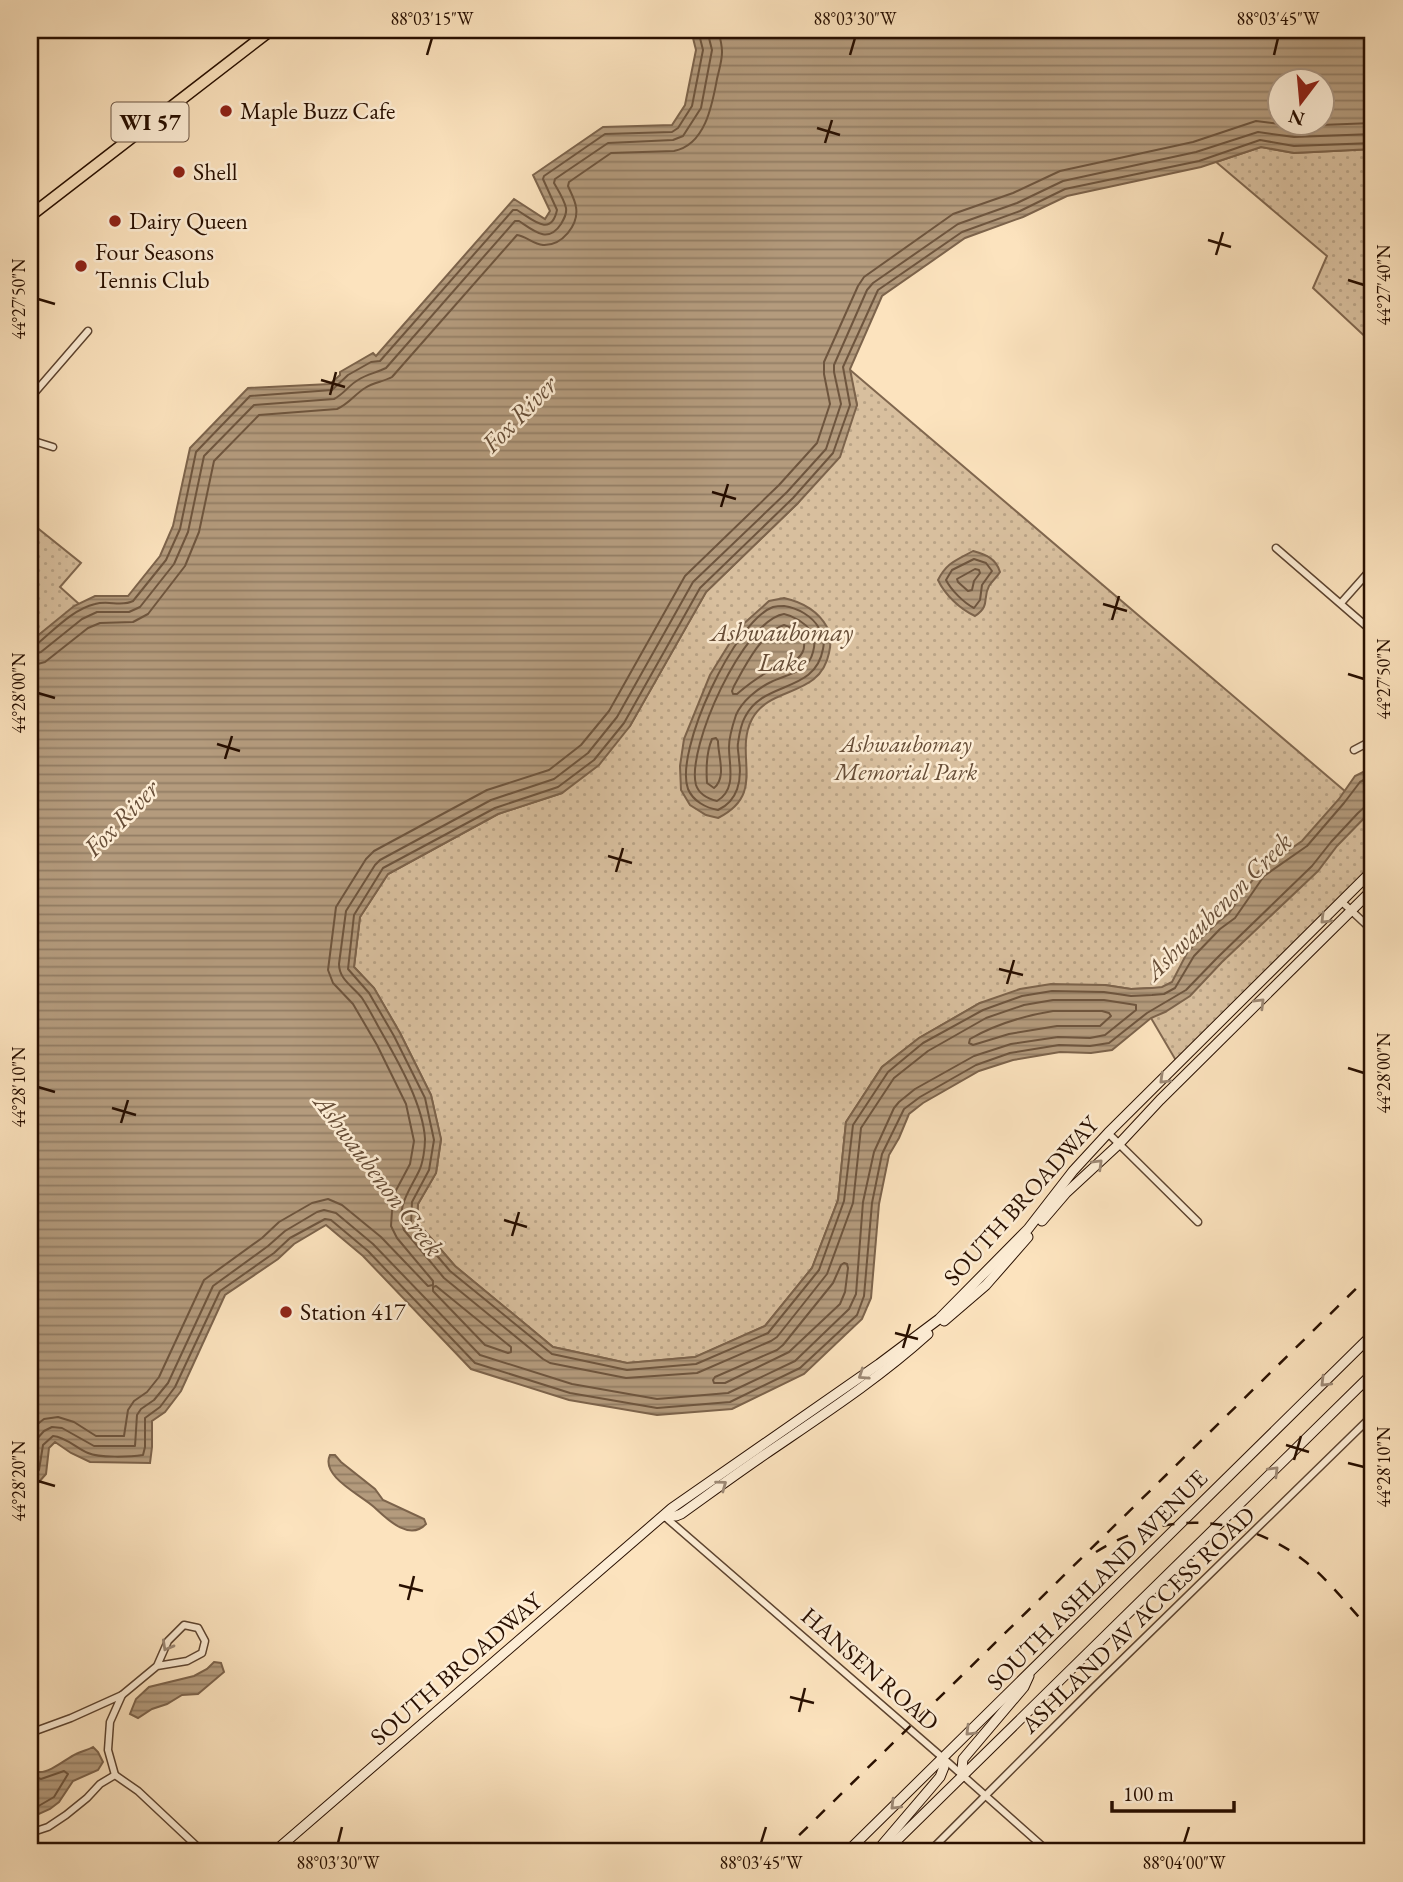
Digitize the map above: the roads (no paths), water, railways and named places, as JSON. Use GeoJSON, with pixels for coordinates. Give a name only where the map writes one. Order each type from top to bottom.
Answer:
{"type":"FeatureCollection","features":[{"type":"Feature","properties":{"kind":"main road","name":"WI 57"},"geometry":{"type":"LineString","coordinates":[[30,216],[271,30]]}},
{"type":"Feature","properties":{"kind":"street"},"geometry":{"type":"LineString","coordinates":[[30,398],[88,331]]}},
{"type":"Feature","properties":{"kind":"street"},"geometry":{"type":"LineString","coordinates":[[30,435],[37,442],[53,447]]}},
{"type":"Feature","properties":{"kind":"street"},"geometry":{"type":"LineString","coordinates":[[1276,548],[1373,632]]}},
{"type":"Feature","properties":{"kind":"street"},"geometry":{"type":"LineString","coordinates":[[1341,603],[1373,568]]}},
{"type":"Feature","properties":{"kind":"street"},"geometry":{"type":"LineString","coordinates":[[1353,750],[1373,740]]}},
{"type":"Feature","properties":{"kind":"street","name":"SOUTH BROADWAY"},"geometry":{"type":"LineString","coordinates":[[274,1852],[671,1508],[935,1322],[1020,1237],[1073,1171],[1108,1133],[1373,870]]}},
{"type":"Feature","properties":{"kind":"street","name":"SOUTH BROADWAY"},"geometry":{"type":"LineString","coordinates":[[664,1516],[681,1514],[865,1386],[986,1285],[1066,1193],[1119,1144],[1160,1100],[1373,890]]}},
{"type":"Feature","properties":{"kind":"street"},"geometry":{"type":"LineString","coordinates":[[1342,902],[1373,931]]}},
{"type":"Feature","properties":{"kind":"street"},"geometry":{"type":"LineString","coordinates":[[1108,1133],[1198,1222]]}},
{"type":"Feature","properties":{"kind":"street","name":"SOUTH ASHLAND AVENUE"},"geometry":{"type":"LineString","coordinates":[[847,1852],[1373,1334]]}},
{"type":"Feature","properties":{"kind":"street","name":"SOUTH ASHLAND AVENUE"},"geometry":{"type":"LineString","coordinates":[[885,1852],[1373,1373]]}},
{"type":"Feature","properties":{"kind":"street","name":"ASHLAND AV ACCESS ROAD"},"geometry":{"type":"LineString","coordinates":[[929,1852],[1373,1415]]}},
{"type":"Feature","properties":{"kind":"street","name":"HANSEN ROAD"},"geometry":{"type":"LineString","coordinates":[[664,1516],[1049,1852]]}},
{"type":"Feature","properties":{"kind":"street"},"geometry":{"type":"LineString","coordinates":[[30,1733],[122,1695],[157,1667],[187,1661],[202,1653],[205,1641],[198,1628],[184,1625],[168,1641],[157,1667]]}},
{"type":"Feature","properties":{"kind":"street"},"geometry":{"type":"LineString","coordinates":[[963,1776],[963,1759],[1024,1687],[1033,1669]]}},
{"type":"Feature","properties":{"kind":"street"},"geometry":{"type":"LineString","coordinates":[[122,1695],[110,1722],[108,1750],[115,1775],[138,1791],[203,1852]]}},
{"type":"Feature","properties":{"kind":"street"},"geometry":{"type":"LineString","coordinates":[[876,1852],[940,1777],[944,1767],[943,1758]]}},
{"type":"Feature","properties":{"kind":"street"},"geometry":{"type":"LineString","coordinates":[[30,1833],[57,1821],[87,1798],[100,1784],[115,1775]]}},
{"type":"Feature","properties":{"kind":"water"},"geometry":{"type":"Polygon","coordinates":[[[691,30],[1373,30],[1373,149],[1294,153],[1261,147],[1201,167],[1067,196],[1023,217],[965,238],[882,296],[850,369],[857,405],[840,457],[798,503],[706,592],[630,726],[599,765],[562,793],[498,814],[388,874],[360,917],[354,967],[374,988],[431,1095],[441,1139],[436,1173],[418,1204],[417,1222],[455,1266],[553,1347],[627,1363],[695,1357],[765,1326],[812,1268],[838,1200],[846,1122],[882,1067],[919,1038],[980,1003],[1020,989],[1051,984],[1105,985],[1131,989],[1162,987],[1172,982],[1188,951],[1229,913],[1259,871],[1302,841],[1339,799],[1355,776],[1373,767],[1373,809],[1337,846],[1318,871],[1190,996],[1151,1018],[1112,1050],[1091,1053],[1060,1052],[1013,1060],[979,1071],[909,1114],[889,1155],[879,1204],[871,1298],[862,1319],[804,1374],[732,1409],[657,1415],[569,1400],[471,1369],[363,1256],[326,1225],[294,1244],[278,1259],[225,1295],[181,1391],[165,1412],[152,1421],[150,1463],[90,1462],[55,1442],[49,1448],[46,1474],[30,1492],[30,642],[74,606],[95,596],[128,596],[160,556],[173,526],[190,448],[248,388],[330,384],[340,372],[373,353],[376,356],[514,199],[545,219],[550,211],[533,175],[603,127],[672,125],[685,105],[696,50],[691,30]]]}},
{"type":"Feature","properties":{"kind":"water"},"geometry":{"type":"Polygon","coordinates":[[[973,551],[993,560],[1000,572],[989,586],[985,605],[975,616],[954,601],[938,580],[949,565],[973,551]]]}},
{"type":"Feature","properties":{"kind":"water","name":"Ashwaubomay Lake"},"geometry":{"type":"Polygon","coordinates":[[[784,598],[809,608],[827,627],[831,643],[824,667],[816,678],[760,708],[747,733],[747,773],[742,797],[733,808],[718,818],[706,815],[690,805],[681,790],[680,766],[684,739],[710,675],[739,628],[769,601],[784,598]]]}},
{"type":"Feature","properties":{"kind":"water"},"geometry":{"type":"Polygon","coordinates":[[[330,1455],[335,1455],[375,1489],[383,1500],[424,1519],[426,1524],[412,1530],[391,1522],[336,1478],[328,1463],[330,1455]]]}},
{"type":"Feature","properties":{"kind":"water"},"geometry":{"type":"Polygon","coordinates":[[[214,1662],[221,1663],[224,1672],[198,1694],[182,1695],[138,1718],[130,1714],[136,1699],[149,1687],[194,1676],[214,1662]]]}},
{"type":"Feature","properties":{"kind":"water"},"geometry":{"type":"Polygon","coordinates":[[[93,1747],[103,1762],[98,1770],[73,1781],[59,1802],[30,1818],[30,1765],[36,1771],[43,1772],[93,1747]]]}},
{"type":"Feature","properties":{"kind":"railway"},"geometry":{"type":"LineString","coordinates":[[782,1852],[1373,1272]]}},
{"type":"Feature","properties":{"kind":"railway"},"geometry":{"type":"LineString","coordinates":[[1096,1552],[1147,1529],[1173,1524],[1227,1526],[1253,1533],[1278,1544],[1312,1567],[1373,1632]]}},
{"type":"Feature","properties":{"kind":"place","name":"Maple Buzz Cafe"},"geometry":{"type":"Point","coordinates":[226,111]}},
{"type":"Feature","properties":{"kind":"place","name":"Shell"},"geometry":{"type":"Point","coordinates":[179,172]}},
{"type":"Feature","properties":{"kind":"place","name":"Dairy Queen"},"geometry":{"type":"Point","coordinates":[115,221]}},
{"type":"Feature","properties":{"kind":"place","name":"Four Seasons Tennis Club"},"geometry":{"type":"Point","coordinates":[81,266]}},
{"type":"Feature","properties":{"kind":"place","name":"Station 417"},"geometry":{"type":"Point","coordinates":[286,1312]}},
{"type":"Feature","properties":{"kind":"water label","name":"Fox River"},"geometry":{"type":"Point","coordinates":[519,414]}},
{"type":"Feature","properties":{"kind":"water label","name":"Fox River"},"geometry":{"type":"Point","coordinates":[121,818]}},
{"type":"Feature","properties":{"kind":"water label","name":"Ashwaubenon Creek"},"geometry":{"type":"Point","coordinates":[1218,906]}},
{"type":"Feature","properties":{"kind":"water label","name":"Ashwaubenon Creek"},"geometry":{"type":"Point","coordinates":[379,1175]}},
{"type":"Feature","properties":{"kind":"park label","name":"Ashwaubomay Memorial Park"},"geometry":{"type":"Point","coordinates":[906,758]}}]}
